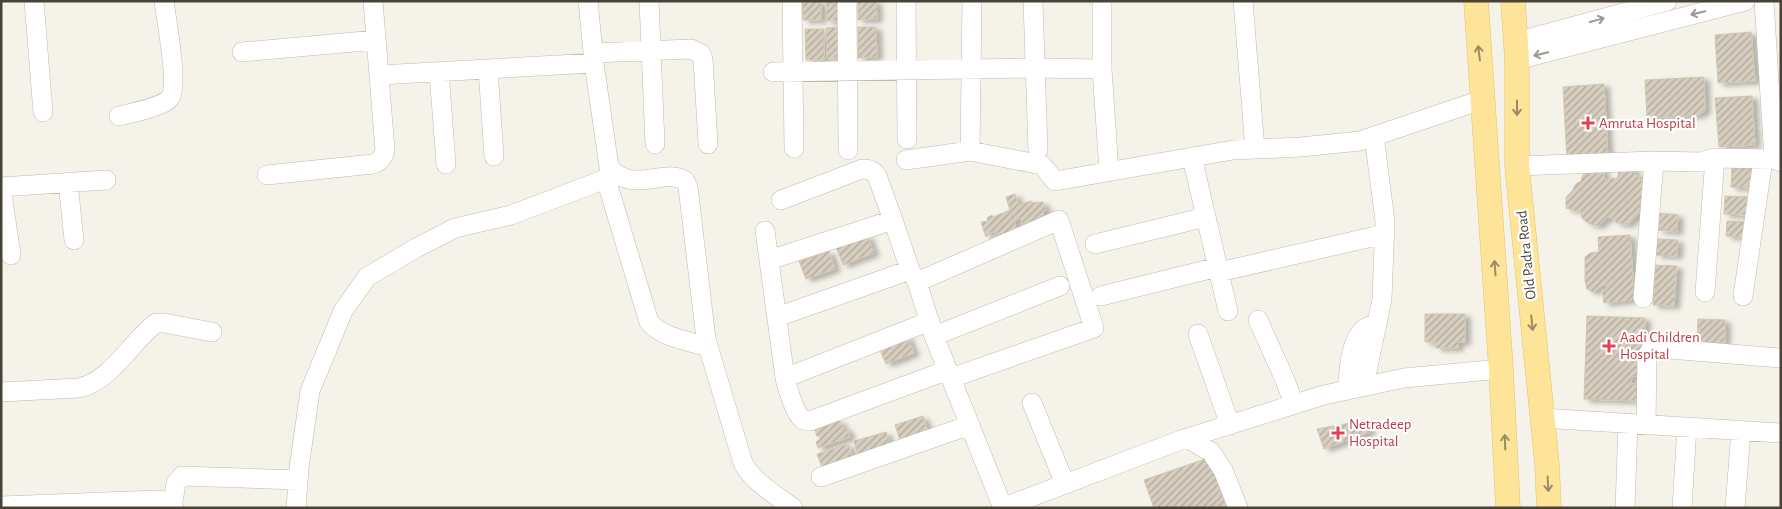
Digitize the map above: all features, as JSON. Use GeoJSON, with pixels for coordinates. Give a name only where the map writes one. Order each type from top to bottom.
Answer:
{"type":"FeatureCollection","features":[{"type":"Feature","properties":{"kind":"main road","name":"Old Padra Road"},"geometry":{"type":"LineString","coordinates":[[1476,1],[1484,99],[1508,508]]}},
{"type":"Feature","properties":{"kind":"main road","name":"Old Padra Road"},"geometry":{"type":"LineString","coordinates":[[1513,1],[1517,51],[1517,166],[1549,508]]}},
{"type":"Feature","properties":{"kind":"street"},"geometry":{"type":"LineString","coordinates":[[34,1],[43,112]]}},
{"type":"Feature","properties":{"kind":"street"},"geometry":{"type":"LineString","coordinates":[[119,116],[164,103],[171,97],[174,81],[164,1]]}},
{"type":"Feature","properties":{"kind":"street"},"geometry":{"type":"LineString","coordinates":[[267,175],[379,162],[383,158],[385,150],[373,1]]}},
{"type":"Feature","properties":{"kind":"street"},"geometry":{"type":"LineString","coordinates":[[588,1],[593,58],[609,167],[649,322],[662,333],[708,347]]}},
{"type":"Feature","properties":{"kind":"street"},"geometry":{"type":"LineString","coordinates":[[649,1],[655,144]]}},
{"type":"Feature","properties":{"kind":"street"},"geometry":{"type":"LineString","coordinates":[[792,1],[794,148]]}},
{"type":"Feature","properties":{"kind":"street"},"geometry":{"type":"LineString","coordinates":[[781,200],[862,169],[847,71],[847,1]]}},
{"type":"Feature","properties":{"kind":"street"},"geometry":{"type":"LineString","coordinates":[[906,1],[907,139]]}},
{"type":"Feature","properties":{"kind":"street"},"geometry":{"type":"LineString","coordinates":[[970,151],[972,1]]}},
{"type":"Feature","properties":{"kind":"street"},"geometry":{"type":"LineString","coordinates":[[1033,1],[1038,150]]}},
{"type":"Feature","properties":{"kind":"street"},"geometry":{"type":"LineString","coordinates":[[1102,1],[1102,69],[1109,171]]}},
{"type":"Feature","properties":{"kind":"street"},"geometry":{"type":"LineString","coordinates":[[1243,1],[1255,149]]}},
{"type":"Feature","properties":{"kind":"street"},"geometry":{"type":"LineString","coordinates":[[1517,51],[1667,1]]}},
{"type":"Feature","properties":{"kind":"street"},"geometry":{"type":"LineString","coordinates":[[1517,51],[1745,1]]}},
{"type":"Feature","properties":{"kind":"street"},"geometry":{"type":"LineString","coordinates":[[1743,296],[1773,160],[1764,1]]}},
{"type":"Feature","properties":{"kind":"street"},"geometry":{"type":"LineString","coordinates":[[242,52],[376,40]]}},
{"type":"Feature","properties":{"kind":"street"},"geometry":{"type":"LineString","coordinates":[[379,75],[488,69],[652,51],[691,49],[701,54],[703,59],[708,144]]}},
{"type":"Feature","properties":{"kind":"street"},"geometry":{"type":"LineString","coordinates":[[773,72],[1036,68],[1102,69]]}},
{"type":"Feature","properties":{"kind":"street"},"geometry":{"type":"LineString","coordinates":[[488,69],[494,156]]}},
{"type":"Feature","properties":{"kind":"street"},"geometry":{"type":"LineString","coordinates":[[439,72],[446,164]]}},
{"type":"Feature","properties":{"kind":"street"},"geometry":{"type":"LineString","coordinates":[[906,160],[970,151],[1042,165],[1055,181],[1233,150],[1301,147],[1360,141],[1484,99]]}},
{"type":"Feature","properties":{"kind":"street"},"geometry":{"type":"LineString","coordinates":[[1356,388],[1377,323],[1382,298],[1385,221],[1374,136]]}},
{"type":"Feature","properties":{"kind":"street"},"geometry":{"type":"LineString","coordinates":[[860,157],[877,176],[932,328],[1002,508],[1187,438],[1294,404],[1404,378],[1501,369]]}},
{"type":"Feature","properties":{"kind":"street"},"geometry":{"type":"LineString","coordinates":[[1192,157],[1228,311]]}},
{"type":"Feature","properties":{"kind":"street"},"geometry":{"type":"LineString","coordinates":[[1517,166],[1654,161],[1701,162],[1716,158],[1773,160]]}},
{"type":"Feature","properties":{"kind":"street"},"geometry":{"type":"LineString","coordinates":[[1705,292],[1716,158]]}},
{"type":"Feature","properties":{"kind":"street"},"geometry":{"type":"LineString","coordinates":[[1642,298],[1654,161]]}},
{"type":"Feature","properties":{"kind":"street"},"geometry":{"type":"LineString","coordinates":[[296,508],[310,391],[343,311],[367,277],[455,228],[512,215],[611,177],[631,180],[676,178],[685,181],[688,186],[708,347],[743,463],[754,477],[793,508]]}},
{"type":"Feature","properties":{"kind":"street"},"geometry":{"type":"LineString","coordinates":[[11,255],[1,187],[106,180]]}},
{"type":"Feature","properties":{"kind":"street"},"geometry":{"type":"LineString","coordinates":[[68,182],[74,240]]}},
{"type":"Feature","properties":{"kind":"street"},"geometry":{"type":"LineString","coordinates":[[1094,244],[1206,217]]}},
{"type":"Feature","properties":{"kind":"street"},"geometry":{"type":"LineString","coordinates":[[769,260],[893,220]]}},
{"type":"Feature","properties":{"kind":"street"},"geometry":{"type":"LineString","coordinates":[[765,231],[785,378],[802,420],[810,422],[950,374],[1094,328],[1059,220],[914,276],[777,317]]}},
{"type":"Feature","properties":{"kind":"street"},"geometry":{"type":"LineString","coordinates":[[1101,296],[1385,234]]}},
{"type":"Feature","properties":{"kind":"street"},"geometry":{"type":"LineString","coordinates":[[785,378],[1060,286]]}},
{"type":"Feature","properties":{"kind":"street"},"geometry":{"type":"LineString","coordinates":[[1258,320],[1294,404]]}},
{"type":"Feature","properties":{"kind":"street"},"geometry":{"type":"LineString","coordinates":[[1,392],[88,386],[96,382],[156,323],[212,332]]}},
{"type":"Feature","properties":{"kind":"street"},"geometry":{"type":"LineString","coordinates":[[1198,334],[1230,425]]}},
{"type":"Feature","properties":{"kind":"street"},"geometry":{"type":"LineString","coordinates":[[1625,508],[1647,356],[1651,349],[1781,358]]}},
{"type":"Feature","properties":{"kind":"street"},"geometry":{"type":"LineString","coordinates":[[1032,403],[1065,484]]}},
{"type":"Feature","properties":{"kind":"street"},"geometry":{"type":"LineString","coordinates":[[1542,418],[1781,433]]}},
{"type":"Feature","properties":{"kind":"street"},"geometry":{"type":"LineString","coordinates":[[821,477],[970,425]]}},
{"type":"Feature","properties":{"kind":"street"},"geometry":{"type":"LineString","coordinates":[[1682,508],[1687,427]]}},
{"type":"Feature","properties":{"kind":"street"},"geometry":{"type":"LineString","coordinates":[[1736,508],[1741,430]]}},
{"type":"Feature","properties":{"kind":"street"},"geometry":{"type":"LineString","coordinates":[[1187,438],[1211,452],[1223,470],[1238,508]]}},
{"type":"Feature","properties":{"kind":"street"},"geometry":{"type":"LineString","coordinates":[[1,506],[157,500],[164,501],[173,507],[176,483],[182,476],[298,480]]}},
{"type":"Feature","properties":{"kind":"building"},"geometry":{"type":"Polygon","coordinates":[[[802,1],[821,1],[821,20],[803,20],[802,1]]]}},
{"type":"Feature","properties":{"kind":"building"},"geometry":{"type":"Polygon","coordinates":[[[826,1],[845,1],[845,20],[827,21],[826,1]]]}},
{"type":"Feature","properties":{"kind":"building"},"geometry":{"type":"Polygon","coordinates":[[[858,1],[876,1],[877,19],[858,20],[858,1]]]}},
{"type":"Feature","properties":{"kind":"building"},"geometry":{"type":"Polygon","coordinates":[[[845,27],[846,58],[827,58],[826,28],[845,27]]]}},
{"type":"Feature","properties":{"kind":"building"},"geometry":{"type":"Polygon","coordinates":[[[858,27],[876,27],[877,57],[858,58],[858,27]]]}},
{"type":"Feature","properties":{"kind":"building"},"geometry":{"type":"Polygon","coordinates":[[[805,29],[824,29],[824,60],[806,60],[805,29]]]}},
{"type":"Feature","properties":{"kind":"building"},"geometry":{"type":"Polygon","coordinates":[[[1751,32],[1755,81],[1718,83],[1715,35],[1751,32]]]}},
{"type":"Feature","properties":{"kind":"building"},"geometry":{"type":"Polygon","coordinates":[[[1704,77],[1705,111],[1698,115],[1647,118],[1645,80],[1704,77]]]}},
{"type":"Feature","properties":{"kind":"building"},"geometry":{"type":"Polygon","coordinates":[[[1604,84],[1608,159],[1567,161],[1563,87],[1604,84]]]}},
{"type":"Feature","properties":{"kind":"building"},"geometry":{"type":"Polygon","coordinates":[[[1752,96],[1755,145],[1719,147],[1715,98],[1752,96]]]}},
{"type":"Feature","properties":{"kind":"building"},"geometry":{"type":"Polygon","coordinates":[[[1732,164],[1755,164],[1755,188],[1731,187],[1732,164]]]}},
{"type":"Feature","properties":{"kind":"building"},"geometry":{"type":"Polygon","coordinates":[[[1621,166],[1630,166],[1641,181],[1645,181],[1639,214],[1628,224],[1617,223],[1612,217],[1608,217],[1598,226],[1588,223],[1582,218],[1581,212],[1566,208],[1566,197],[1576,184],[1581,181],[1583,175],[1591,170],[1603,168],[1605,180],[1617,178],[1621,166]]]}},
{"type":"Feature","properties":{"kind":"building"},"geometry":{"type":"Polygon","coordinates":[[[1015,194],[1019,205],[1031,201],[1033,203],[1043,202],[1046,210],[1043,212],[1044,215],[1040,216],[1042,219],[1035,219],[1031,223],[1023,224],[1020,218],[1015,221],[1016,230],[999,235],[994,232],[989,233],[986,237],[981,222],[988,221],[987,218],[992,215],[993,217],[1010,210],[1006,197],[1015,194]]]}},
{"type":"Feature","properties":{"kind":"building"},"geometry":{"type":"Polygon","coordinates":[[[1725,196],[1750,197],[1749,215],[1724,214],[1725,196]]]}},
{"type":"Feature","properties":{"kind":"building"},"geometry":{"type":"Polygon","coordinates":[[[1659,213],[1678,215],[1677,232],[1658,230],[1659,213]]]}},
{"type":"Feature","properties":{"kind":"building"},"geometry":{"type":"Polygon","coordinates":[[[1727,221],[1748,222],[1747,237],[1726,236],[1727,221]]]}},
{"type":"Feature","properties":{"kind":"building"},"geometry":{"type":"Polygon","coordinates":[[[867,235],[874,253],[843,265],[836,247],[867,235]]]}},
{"type":"Feature","properties":{"kind":"building"},"geometry":{"type":"Polygon","coordinates":[[[1630,235],[1634,294],[1631,300],[1604,303],[1602,290],[1607,290],[1606,283],[1593,292],[1587,289],[1585,257],[1590,253],[1599,252],[1598,237],[1630,235]]]}},
{"type":"Feature","properties":{"kind":"building"},"geometry":{"type":"Polygon","coordinates":[[[1657,239],[1678,240],[1677,256],[1656,255],[1657,239]]]}},
{"type":"Feature","properties":{"kind":"building"},"geometry":{"type":"Polygon","coordinates":[[[829,251],[835,269],[806,279],[799,261],[829,251]]]}},
{"type":"Feature","properties":{"kind":"building"},"geometry":{"type":"Polygon","coordinates":[[[1655,265],[1677,266],[1674,306],[1653,305],[1655,265]]]}},
{"type":"Feature","properties":{"kind":"building"},"geometry":{"type":"Polygon","coordinates":[[[1425,314],[1465,314],[1465,342],[1458,342],[1458,348],[1436,348],[1436,342],[1425,342],[1425,314]]]}},
{"type":"Feature","properties":{"kind":"building"},"geometry":{"type":"Polygon","coordinates":[[[1587,316],[1645,318],[1645,334],[1630,333],[1630,339],[1645,340],[1643,377],[1632,376],[1631,384],[1643,385],[1643,401],[1584,399],[1587,316]]]}},
{"type":"Feature","properties":{"kind":"building"},"geometry":{"type":"Polygon","coordinates":[[[1698,319],[1725,320],[1725,343],[1697,342],[1698,319]]]}},
{"type":"Feature","properties":{"kind":"building"},"geometry":{"type":"Polygon","coordinates":[[[907,336],[914,353],[886,364],[879,347],[907,336]]]}},
{"type":"Feature","properties":{"kind":"building"},"geometry":{"type":"Polygon","coordinates":[[[923,416],[929,434],[901,443],[895,425],[923,416]]]}},
{"type":"Feature","properties":{"kind":"building"},"geometry":{"type":"Polygon","coordinates":[[[1366,420],[1370,432],[1324,449],[1317,429],[1366,420]]]}},
{"type":"Feature","properties":{"kind":"building"},"geometry":{"type":"Polygon","coordinates":[[[840,421],[843,428],[847,429],[850,437],[818,448],[816,442],[821,438],[817,436],[815,430],[821,428],[820,423],[840,421]]]}},
{"type":"Feature","properties":{"kind":"building"},"geometry":{"type":"Polygon","coordinates":[[[886,432],[890,447],[858,456],[854,441],[886,432]]]}},
{"type":"Feature","properties":{"kind":"building"},"geometry":{"type":"Polygon","coordinates":[[[848,444],[854,461],[824,472],[817,454],[848,444]]]}},
{"type":"Feature","properties":{"kind":"building"},"geometry":{"type":"Polygon","coordinates":[[[1205,459],[1220,481],[1218,485],[1231,508],[1154,508],[1144,480],[1205,459]]]}},
{"type":"Feature","properties":{"kind":"place","name":"Amruta Hospital"},"geometry":{"type":"Point","coordinates":[1588,123]}},
{"type":"Feature","properties":{"kind":"place","name":"Aadi Children Hospital"},"geometry":{"type":"Point","coordinates":[1609,346]}},
{"type":"Feature","properties":{"kind":"place","name":"Netradeep Hospital"},"geometry":{"type":"Point","coordinates":[1338,433]}}]}
